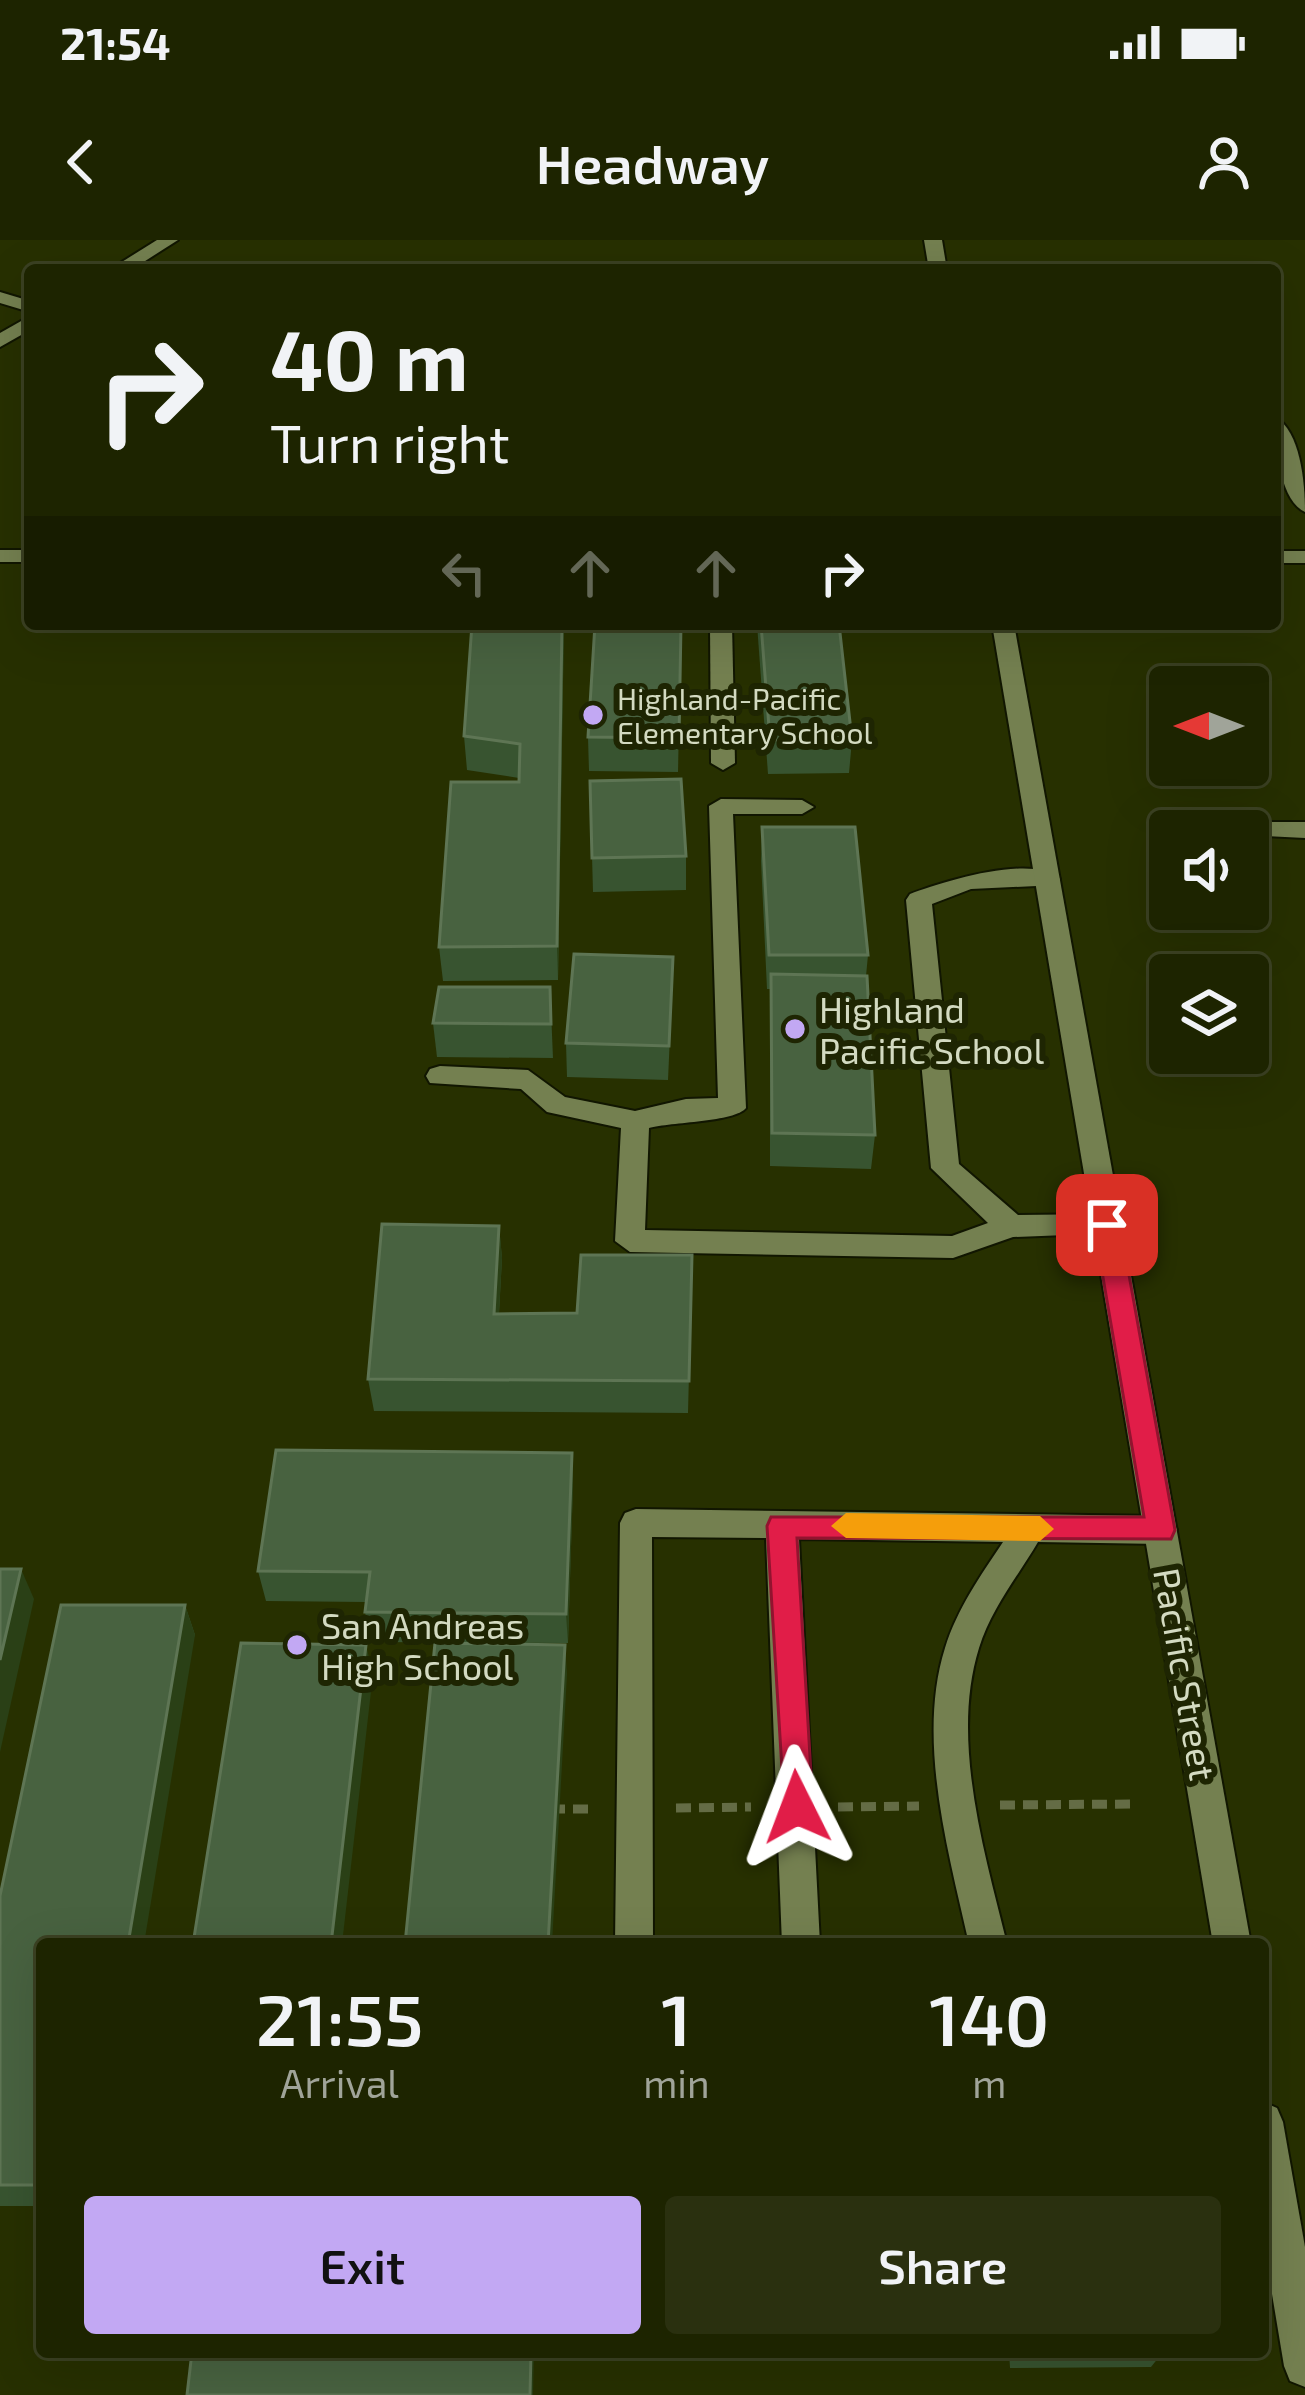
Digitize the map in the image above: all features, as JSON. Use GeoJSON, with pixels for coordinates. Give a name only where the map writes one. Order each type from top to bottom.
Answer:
{"type":"FeatureCollection","features":[{"type":"Feature","properties":{"kind":"street"},"geometry":{"type":"LineString","coordinates":[[128,264],[169,240]]}},
{"type":"Feature","properties":{"kind":"street"},"geometry":{"type":"LineString","coordinates":[[1281,440],[1305,506]]}},
{"type":"Feature","properties":{"kind":"street"},"geometry":{"type":"LineString","coordinates":[[721,630],[723,763]]}},
{"type":"Feature","properties":{"kind":"street","name":"Pacific Street"},"geometry":{"type":"LineString","coordinates":[[1004,630],[1231,1938]]}},
{"type":"Feature","properties":{"kind":"street"},"geometry":{"type":"LineString","coordinates":[[440,1076],[528,1080],[557,1105],[634,1121],[686,1109],[732,1108],[721,806],[802,807]]}},
{"type":"Feature","properties":{"kind":"street"},"geometry":{"type":"LineString","coordinates":[[1269,830],[1305,830]]}},
{"type":"Feature","properties":{"kind":"street"},"geometry":{"type":"LineString","coordinates":[[1011,1226],[945,1168],[919,900],[968,881],[1048,879]]}},
{"type":"Feature","properties":{"kind":"street"},"geometry":{"type":"LineString","coordinates":[[634,1121],[630,1240],[953,1247],[1011,1226],[1107,1225]]}},
{"type":"Feature","properties":{"kind":"street"},"geometry":{"type":"LineString","coordinates":[[634,1938],[636,1523],[1161,1530]]}},
{"type":"Feature","properties":{"kind":"street"},"geometry":{"type":"LineString","coordinates":[[782,1526],[801,1938]]}},
{"type":"Feature","properties":{"kind":"street"},"geometry":{"type":"LineString","coordinates":[[987,1938],[965,1847],[957,1668],[973,1622],[1029,1528]]}},
{"type":"Feature","properties":{"kind":"street"},"geometry":{"type":"LineString","coordinates":[[1269,2157],[1305,2366]]}},
{"type":"Feature","properties":{"kind":"building"},"geometry":{"type":"Polygon","coordinates":[[[472,630],[562,630],[557,946],[439,947],[451,782],[519,782],[520,744],[464,736],[472,630]]]}},
{"type":"Feature","properties":{"kind":"building"},"geometry":{"type":"Polygon","coordinates":[[[595,630],[681,630],[679,738],[588,737],[595,630]]]}},
{"type":"Feature","properties":{"kind":"building"},"geometry":{"type":"Polygon","coordinates":[[[761,630],[840,630],[852,740],[770,740],[761,630]]]}},
{"type":"Feature","properties":{"kind":"building"},"geometry":{"type":"Polygon","coordinates":[[[681,779],[686,856],[592,858],[590,781],[681,779]]]}},
{"type":"Feature","properties":{"kind":"building"},"geometry":{"type":"Polygon","coordinates":[[[762,827],[855,827],[868,955],[769,955],[762,827]]]}},
{"type":"Feature","properties":{"kind":"building"},"geometry":{"type":"Polygon","coordinates":[[[574,954],[673,957],[669,1046],[566,1043],[574,954]]]}},
{"type":"Feature","properties":{"kind":"building"},"geometry":{"type":"Polygon","coordinates":[[[771,974],[867,976],[875,1135],[772,1133],[771,974]]]}},
{"type":"Feature","properties":{"kind":"building"},"geometry":{"type":"Polygon","coordinates":[[[439,987],[550,987],[551,1024],[433,1023],[439,987]]]}},
{"type":"Feature","properties":{"kind":"building"},"geometry":{"type":"Polygon","coordinates":[[[382,1224],[499,1226],[494,1314],[577,1313],[581,1255],[692,1255],[689,1381],[368,1379],[382,1224]]]}},
{"type":"Feature","properties":{"kind":"building"},"geometry":{"type":"Polygon","coordinates":[[[276,1450],[572,1453],[566,1614],[365,1612],[370,1572],[258,1571],[276,1450]]]}},
{"type":"Feature","properties":{"kind":"building"},"geometry":{"type":"Polygon","coordinates":[[[0,1569],[21,1569],[0,1660],[0,1569]]]}},
{"type":"Feature","properties":{"kind":"building"},"geometry":{"type":"Polygon","coordinates":[[[61,1605],[185,1605],[129,1938],[36,1938],[36,2185],[0,2185],[0,1896],[61,1605]]]}},
{"type":"Feature","properties":{"kind":"building"},"geometry":{"type":"Polygon","coordinates":[[[241,1643],[366,1645],[332,1938],[194,1938],[241,1643]]]}},
{"type":"Feature","properties":{"kind":"building"},"geometry":{"type":"Polygon","coordinates":[[[435,1643],[565,1645],[548,1938],[406,1938],[435,1643]]]}},
{"type":"Feature","properties":{"kind":"building"},"geometry":{"type":"Polygon","coordinates":[[[191,2358],[531,2358],[530,2395],[187,2395],[191,2358]]]}},
{"type":"Feature","properties":{"kind":"slow traffic"},"geometry":{"type":"LineString","coordinates":[[846,1526],[1040,1529]]}},
{"type":"Feature","properties":{"kind":"place","name":"Highland-Pacific Elementary School"},"geometry":{"type":"Point","coordinates":[593,715]}},
{"type":"Feature","properties":{"kind":"place","name":"Highland Pacific School"},"geometry":{"type":"Point","coordinates":[795,1029]}},
{"type":"Feature","properties":{"kind":"place","name":"San Andreas High School"},"geometry":{"type":"Point","coordinates":[297,1645]}},
{"type":"Feature","properties":{"kind":"route"},"geometry":{"type":"LineString","coordinates":[[797,1807],[782,1526],[1161,1530],[1107,1225]]}}]}
